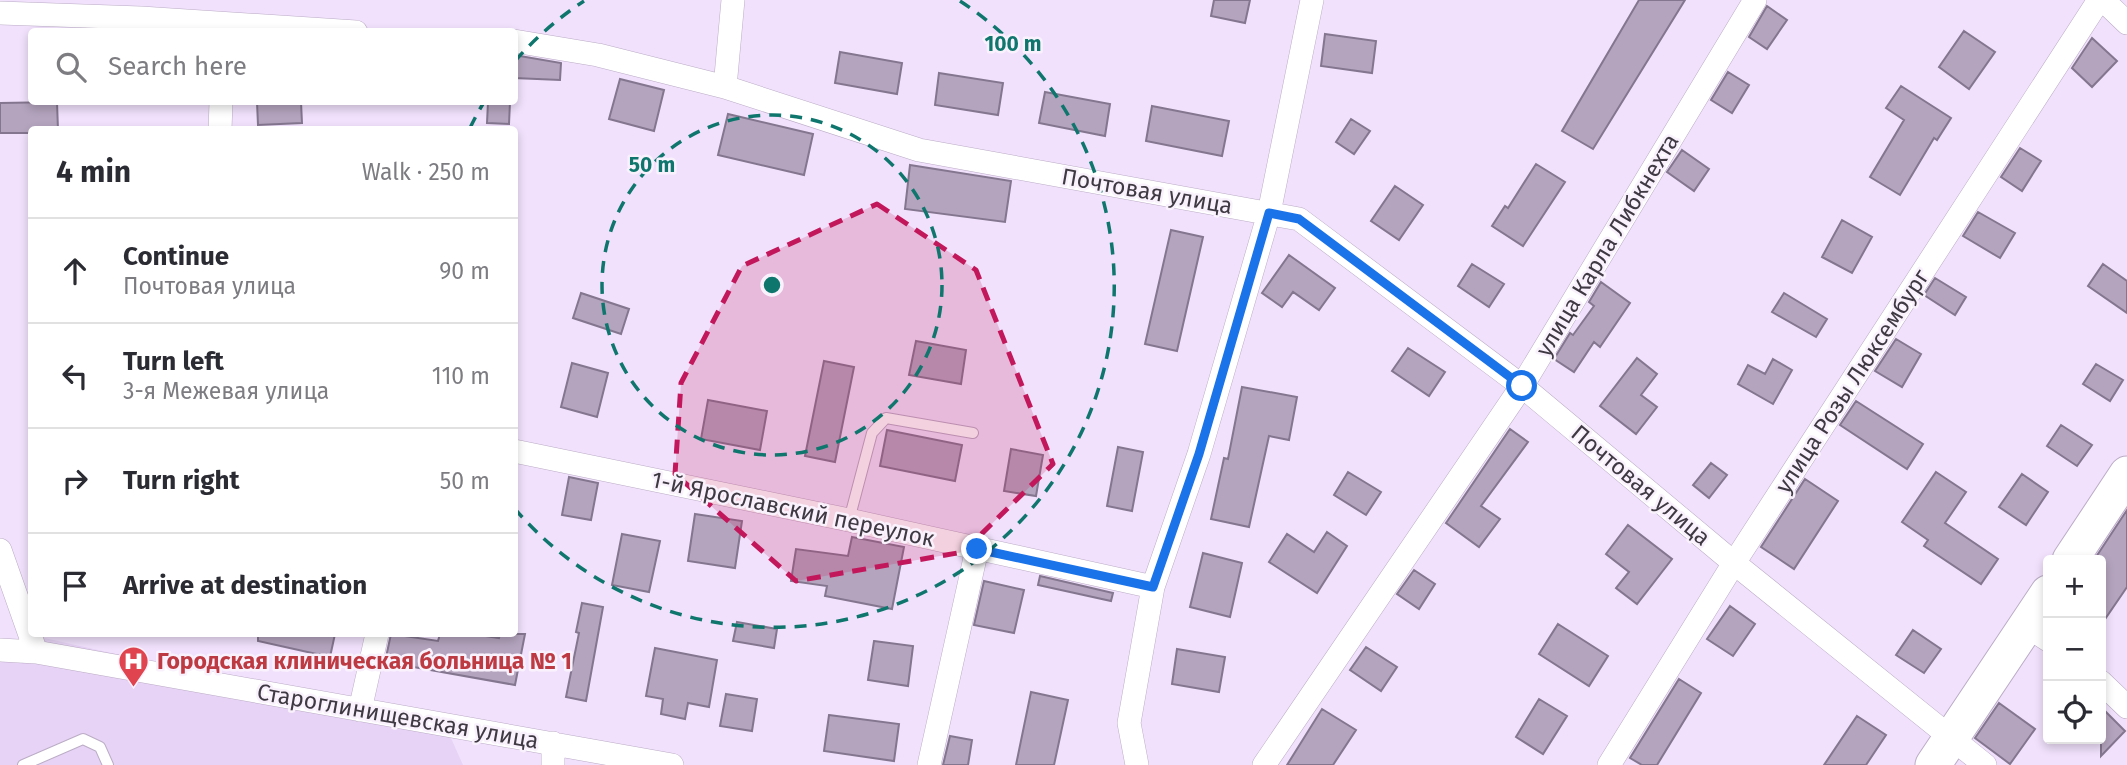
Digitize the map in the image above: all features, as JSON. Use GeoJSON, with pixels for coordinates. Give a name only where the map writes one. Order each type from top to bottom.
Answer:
{"type":"FeatureCollection","features":[{"type":"Feature","properties":{"kind":"main road"},"geometry":{"type":"LineString","coordinates":[[2073,555],[2127,474]]}},
{"type":"Feature","properties":{"kind":"main road"},"geometry":{"type":"LineString","coordinates":[[1942,751],[2037,633],[2043,611]]}},
{"type":"Feature","properties":{"kind":"street"},"geometry":{"type":"LineString","coordinates":[[724,87],[733,0]]}},
{"type":"Feature","properties":{"kind":"street"},"geometry":{"type":"LineString","coordinates":[[1137,765],[1129,723],[1153,587],[1199,454],[1269,213],[1312,0]]}},
{"type":"Feature","properties":{"kind":"street","name":"улица Карла Либкнехта"},"geometry":{"type":"LineString","coordinates":[[1264,765],[1522,386],[1755,0]]}},
{"type":"Feature","properties":{"kind":"street"},"geometry":{"type":"LineString","coordinates":[[2101,0],[2127,23]]}},
{"type":"Feature","properties":{"kind":"street","name":"улица Розы Люксембург"},"geometry":{"type":"LineString","coordinates":[[1609,765],[1734,563],[2101,0]]}},
{"type":"Feature","properties":{"kind":"street"},"geometry":{"type":"LineString","coordinates":[[0,13],[140,9],[222,28]]}},
{"type":"Feature","properties":{"kind":"street","name":"Почтовая улица"},"geometry":{"type":"LineString","coordinates":[[518,42],[597,55],[724,87],[919,150],[1299,219],[1522,386],[1734,563],[1942,751],[1985,765]]}},
{"type":"Feature","properties":{"kind":"street"},"geometry":{"type":"LineString","coordinates":[[220,126],[221,105]]}},
{"type":"Feature","properties":{"kind":"street","name":"1-й Ярославский переулок"},"geometry":{"type":"LineString","coordinates":[[518,452],[849,520],[1153,587]]}},
{"type":"Feature","properties":{"kind":"street"},"geometry":{"type":"LineString","coordinates":[[929,765],[977,549]]}},
{"type":"Feature","properties":{"kind":"street"},"geometry":{"type":"LineString","coordinates":[[0,550],[28,629]]}},
{"type":"Feature","properties":{"kind":"street"},"geometry":{"type":"LineString","coordinates":[[31,637],[36,652]]}},
{"type":"Feature","properties":{"kind":"street"},"geometry":{"type":"LineString","coordinates":[[360,710],[376,637]]}},
{"type":"Feature","properties":{"kind":"street","name":"Староглинищевская улица"},"geometry":{"type":"LineString","coordinates":[[0,650],[36,652],[360,710],[553,754],[671,765]]}},
{"type":"Feature","properties":{"kind":"street"},"geometry":{"type":"LineString","coordinates":[[2106,687],[2127,707]]}},
{"type":"Feature","properties":{"kind":"lane"},"geometry":{"type":"LineString","coordinates":[[849,520],[872,433],[886,418],[973,433]]}},
{"type":"Feature","properties":{"kind":"lane"},"geometry":{"type":"LineString","coordinates":[[23,765],[83,739],[100,747],[108,765]]}},
{"type":"Feature","properties":{"kind":"highlighted area"},"geometry":{"type":"Polygon","coordinates":[[[877,204],[976,270],[1053,464],[963,552],[796,581],[675,474],[681,383],[742,266],[877,204]]]}},
{"type":"Feature","properties":{"kind":"shaded area","name":"Городская клиническая больница № 1"},"geometry":{"type":"Polygon","coordinates":[[[44,638],[446,727],[463,765],[0,765],[0,649],[44,638]]]}},
{"type":"Feature","properties":{"kind":"building"},"geometry":{"type":"Polygon","coordinates":[[[1214,0],[1250,0],[1245,23],[1211,16],[1214,0]]]}},
{"type":"Feature","properties":{"kind":"building"},"geometry":{"type":"Polygon","coordinates":[[[1639,0],[1685,0],[1593,149],[1562,131],[1639,0]]]}},
{"type":"Feature","properties":{"kind":"building"},"geometry":{"type":"Polygon","coordinates":[[[1767,6],[1787,20],[1767,49],[1749,37],[1767,6]]]}},
{"type":"Feature","properties":{"kind":"building"},"geometry":{"type":"Polygon","coordinates":[[[1964,31],[1995,52],[1969,89],[1939,67],[1964,31]]]}},
{"type":"Feature","properties":{"kind":"building"},"geometry":{"type":"Polygon","coordinates":[[[1325,34],[1376,41],[1372,73],[1321,66],[1325,34]]]}},
{"type":"Feature","properties":{"kind":"building"},"geometry":{"type":"Polygon","coordinates":[[[2092,38],[2117,61],[2092,87],[2072,68],[2092,38]]]}},
{"type":"Feature","properties":{"kind":"building"},"geometry":{"type":"Polygon","coordinates":[[[840,52],[902,63],[897,94],[835,83],[840,52]]]}},
{"type":"Feature","properties":{"kind":"building"},"geometry":{"type":"Polygon","coordinates":[[[518,56],[561,63],[560,80],[518,78],[518,56]]]}},
{"type":"Feature","properties":{"kind":"building"},"geometry":{"type":"Polygon","coordinates":[[[1728,72],[1749,85],[1732,113],[1711,100],[1728,72]]]}},
{"type":"Feature","properties":{"kind":"building"},"geometry":{"type":"Polygon","coordinates":[[[939,73],[1003,83],[998,115],[935,105],[939,73]]]}},
{"type":"Feature","properties":{"kind":"building"},"geometry":{"type":"Polygon","coordinates":[[[620,79],[664,90],[654,131],[609,119],[620,79]]]}},
{"type":"Feature","properties":{"kind":"building"},"geometry":{"type":"Polygon","coordinates":[[[1901,86],[1951,118],[1937,140],[1934,138],[1900,195],[1870,177],[1904,120],[1886,108],[1901,86]]]}},
{"type":"Feature","properties":{"kind":"building"},"geometry":{"type":"Polygon","coordinates":[[[1045,92],[1110,104],[1105,136],[1039,123],[1045,92]]]}},
{"type":"Feature","properties":{"kind":"building"},"geometry":{"type":"Polygon","coordinates":[[[0,103],[57,105],[58,126],[28,126],[28,133],[0,133],[0,103]]]}},
{"type":"Feature","properties":{"kind":"building"},"geometry":{"type":"Polygon","coordinates":[[[257,105],[301,105],[302,123],[258,125],[257,105]]]}},
{"type":"Feature","properties":{"kind":"building"},"geometry":{"type":"Polygon","coordinates":[[[488,105],[510,105],[509,124],[487,123],[488,105]]]}},
{"type":"Feature","properties":{"kind":"building"},"geometry":{"type":"Polygon","coordinates":[[[1152,106],[1229,121],[1222,156],[1146,141],[1152,106]]]}},
{"type":"Feature","properties":{"kind":"building"},"geometry":{"type":"Polygon","coordinates":[[[728,114],[813,134],[804,175],[718,155],[728,114]]]}},
{"type":"Feature","properties":{"kind":"building"},"geometry":{"type":"Polygon","coordinates":[[[1351,119],[1370,131],[1354,154],[1336,142],[1351,119]]]}},
{"type":"Feature","properties":{"kind":"building"},"geometry":{"type":"Polygon","coordinates":[[[2020,148],[2041,161],[2022,191],[2001,177],[2020,148]]]}},
{"type":"Feature","properties":{"kind":"building"},"geometry":{"type":"Polygon","coordinates":[[[1682,150],[1709,169],[1694,191],[1667,172],[1682,150]]]}},
{"type":"Feature","properties":{"kind":"building"},"geometry":{"type":"Polygon","coordinates":[[[1536,164],[1565,182],[1523,246],[1492,226],[1505,206],[1508,208],[1536,164]]]}},
{"type":"Feature","properties":{"kind":"building"},"geometry":{"type":"Polygon","coordinates":[[[910,165],[1011,181],[1005,222],[905,209],[910,165]]]}},
{"type":"Feature","properties":{"kind":"building"},"geometry":{"type":"Polygon","coordinates":[[[1395,186],[1423,205],[1399,240],[1371,221],[1395,186]]]}},
{"type":"Feature","properties":{"kind":"building"},"geometry":{"type":"Polygon","coordinates":[[[1978,212],[2015,233],[2000,258],[1963,236],[1978,212]]]}},
{"type":"Feature","properties":{"kind":"building"},"geometry":{"type":"Polygon","coordinates":[[[1842,220],[1872,237],[1852,273],[1822,257],[1842,220]]]}},
{"type":"Feature","properties":{"kind":"building"},"geometry":{"type":"Polygon","coordinates":[[[1171,230],[1203,237],[1177,351],[1145,344],[1171,230]]]}},
{"type":"Feature","properties":{"kind":"building"},"geometry":{"type":"Polygon","coordinates":[[[1289,255],[1335,288],[1319,310],[1293,292],[1282,307],[1262,293],[1289,255]]]}},
{"type":"Feature","properties":{"kind":"building"},"geometry":{"type":"Polygon","coordinates":[[[1472,264],[1504,284],[1489,307],[1458,286],[1472,264]]]}},
{"type":"Feature","properties":{"kind":"building"},"geometry":{"type":"Polygon","coordinates":[[[2103,264],[2127,281],[2127,313],[2088,286],[2103,264]]]}},
{"type":"Feature","properties":{"kind":"building"},"geometry":{"type":"Polygon","coordinates":[[[1935,278],[1966,297],[1955,315],[1924,295],[1935,278]]]}},
{"type":"Feature","properties":{"kind":"building"},"geometry":{"type":"Polygon","coordinates":[[[1601,282],[1630,303],[1600,347],[1594,342],[1574,372],[1554,359],[1570,333],[1573,335],[1594,306],[1589,302],[1601,282]]]}},
{"type":"Feature","properties":{"kind":"building"},"geometry":{"type":"Polygon","coordinates":[[[581,293],[629,309],[621,334],[573,318],[581,293]]]}},
{"type":"Feature","properties":{"kind":"building"},"geometry":{"type":"Polygon","coordinates":[[[1784,293],[1827,319],[1816,337],[1772,312],[1784,293]]]}},
{"type":"Feature","properties":{"kind":"building"},"geometry":{"type":"Polygon","coordinates":[[[1896,339],[1921,354],[1902,387],[1875,371],[1896,339]]]}},
{"type":"Feature","properties":{"kind":"building"},"geometry":{"type":"Polygon","coordinates":[[[916,341],[966,350],[961,384],[909,375],[916,341]]]}},
{"type":"Feature","properties":{"kind":"building"},"geometry":{"type":"Polygon","coordinates":[[[1408,348],[1445,372],[1429,396],[1392,371],[1408,348]]]}},
{"type":"Feature","properties":{"kind":"building"},"geometry":{"type":"Polygon","coordinates":[[[1637,358],[1657,374],[1641,395],[1657,407],[1636,434],[1600,406],[1637,358]]]}},
{"type":"Feature","properties":{"kind":"building"},"geometry":{"type":"Polygon","coordinates":[[[1773,359],[1792,370],[1773,404],[1738,384],[1748,365],[1765,374],[1773,359]]]}},
{"type":"Feature","properties":{"kind":"building"},"geometry":{"type":"Polygon","coordinates":[[[824,361],[854,367],[835,462],[805,456],[824,361]]]}},
{"type":"Feature","properties":{"kind":"building"},"geometry":{"type":"Polygon","coordinates":[[[572,363],[608,373],[597,417],[561,407],[572,363]]]}},
{"type":"Feature","properties":{"kind":"building"},"geometry":{"type":"Polygon","coordinates":[[[2096,364],[2123,380],[2110,401],[2083,384],[2096,364]]]}},
{"type":"Feature","properties":{"kind":"building"},"geometry":{"type":"Polygon","coordinates":[[[1242,387],[1297,397],[1289,440],[1269,436],[1249,527],[1211,519],[1224,458],[1228,459],[1242,387]]]}},
{"type":"Feature","properties":{"kind":"building"},"geometry":{"type":"Polygon","coordinates":[[[708,400],[767,411],[760,450],[701,439],[708,400]]]}},
{"type":"Feature","properties":{"kind":"building"},"geometry":{"type":"Polygon","coordinates":[[[1856,401],[1923,444],[1907,469],[1840,425],[1856,401]]]}},
{"type":"Feature","properties":{"kind":"building"},"geometry":{"type":"Polygon","coordinates":[[[2061,425],[2092,445],[2077,466],[2047,446],[2061,425]]]}},
{"type":"Feature","properties":{"kind":"building"},"geometry":{"type":"Polygon","coordinates":[[[1510,429],[1528,442],[1481,506],[1500,519],[1479,547],[1446,523],[1510,429]]]}},
{"type":"Feature","properties":{"kind":"building"},"geometry":{"type":"Polygon","coordinates":[[[887,430],[962,445],[955,481],[880,466],[887,430]]]}},
{"type":"Feature","properties":{"kind":"building"},"geometry":{"type":"Polygon","coordinates":[[[1118,447],[1143,452],[1132,511],[1107,506],[1118,447]]]}},
{"type":"Feature","properties":{"kind":"building"},"geometry":{"type":"Polygon","coordinates":[[[1011,449],[1043,455],[1036,496],[1004,491],[1011,449]]]}},
{"type":"Feature","properties":{"kind":"building"},"geometry":{"type":"Polygon","coordinates":[[[1711,463],[1727,475],[1709,498],[1693,485],[1711,463]]]}},
{"type":"Feature","properties":{"kind":"building"},"geometry":{"type":"Polygon","coordinates":[[[1348,472],[1381,492],[1366,515],[1334,495],[1348,472]]]}},
{"type":"Feature","properties":{"kind":"building"},"geometry":{"type":"Polygon","coordinates":[[[1936,472],[1966,492],[1945,523],[1998,559],[1981,584],[1924,546],[1928,540],[1902,522],[1936,472]]]}},
{"type":"Feature","properties":{"kind":"building"},"geometry":{"type":"Polygon","coordinates":[[[2022,474],[2048,492],[2026,525],[1999,507],[2022,474]]]}},
{"type":"Feature","properties":{"kind":"building"},"geometry":{"type":"Polygon","coordinates":[[[569,477],[598,483],[591,520],[562,515],[569,477]]]}},
{"type":"Feature","properties":{"kind":"building"},"geometry":{"type":"Polygon","coordinates":[[[1805,479],[1838,501],[1794,569],[1761,547],[1805,479]]]}},
{"type":"Feature","properties":{"kind":"building"},"geometry":{"type":"Polygon","coordinates":[[[2127,510],[2127,587],[2106,618],[2106,555],[2097,555],[2127,510]]]}},
{"type":"Feature","properties":{"kind":"building"},"geometry":{"type":"Polygon","coordinates":[[[695,514],[742,521],[735,568],[688,561],[695,514]]]}},
{"type":"Feature","properties":{"kind":"building"},"geometry":{"type":"Polygon","coordinates":[[[1628,525],[1672,559],[1637,604],[1616,588],[1629,572],[1606,554],[1628,525]]]}},
{"type":"Feature","properties":{"kind":"building"},"geometry":{"type":"Polygon","coordinates":[[[1327,532],[1347,546],[1317,593],[1269,562],[1287,534],[1314,552],[1327,532]]]}},
{"type":"Feature","properties":{"kind":"building"},"geometry":{"type":"Polygon","coordinates":[[[622,534],[660,541],[649,592],[612,585],[622,534]]]}},
{"type":"Feature","properties":{"kind":"building"},"geometry":{"type":"Polygon","coordinates":[[[852,537],[904,547],[892,609],[825,596],[827,586],[791,581],[796,549],[848,556],[852,537]]]}},
{"type":"Feature","properties":{"kind":"building"},"geometry":{"type":"Polygon","coordinates":[[[1203,553],[1242,563],[1230,617],[1190,607],[1203,553]]]}},
{"type":"Feature","properties":{"kind":"building"},"geometry":{"type":"Polygon","coordinates":[[[1414,570],[1435,584],[1419,609],[1397,594],[1414,570]]]}},
{"type":"Feature","properties":{"kind":"building"},"geometry":{"type":"Polygon","coordinates":[[[1040,576],[1113,593],[1111,601],[1038,585],[1040,576]]]}},
{"type":"Feature","properties":{"kind":"building"},"geometry":{"type":"Polygon","coordinates":[[[984,581],[1024,590],[1014,633],[974,625],[984,581]]]}},
{"type":"Feature","properties":{"kind":"building"},"geometry":{"type":"Polygon","coordinates":[[[582,603],[603,607],[586,701],[566,697],[582,603]]]}},
{"type":"Feature","properties":{"kind":"building"},"geometry":{"type":"Polygon","coordinates":[[[1730,606],[1755,624],[1733,656],[1707,639],[1730,606]]]}},
{"type":"Feature","properties":{"kind":"building"},"geometry":{"type":"Polygon","coordinates":[[[737,622],[777,629],[774,648],[733,641],[737,622]]]}},
{"type":"Feature","properties":{"kind":"building"},"geometry":{"type":"Polygon","coordinates":[[[1558,624],[1608,656],[1589,686],[1539,654],[1558,624]]]}},
{"type":"Feature","properties":{"kind":"building"},"geometry":{"type":"Polygon","coordinates":[[[1913,630],[1941,649],[1924,673],[1896,655],[1913,630]]]}},
{"type":"Feature","properties":{"kind":"building"},"geometry":{"type":"Polygon","coordinates":[[[525,634],[515,685],[385,662],[390,637],[438,641],[439,637],[499,638],[525,634]]]}},
{"type":"Feature","properties":{"kind":"building"},"geometry":{"type":"Polygon","coordinates":[[[258,637],[334,637],[330,657],[258,641],[258,637]]]}},
{"type":"Feature","properties":{"kind":"building"},"geometry":{"type":"Polygon","coordinates":[[[874,641],[913,646],[908,686],[868,680],[874,641]]]}},
{"type":"Feature","properties":{"kind":"building"},"geometry":{"type":"Polygon","coordinates":[[[1366,647],[1397,667],[1381,691],[1350,670],[1366,647]]]}},
{"type":"Feature","properties":{"kind":"building"},"geometry":{"type":"Polygon","coordinates":[[[655,648],[717,660],[709,707],[688,703],[685,719],[661,714],[663,699],[646,696],[655,648]]]}},
{"type":"Feature","properties":{"kind":"building"},"geometry":{"type":"Polygon","coordinates":[[[1177,649],[1225,657],[1219,692],[1172,684],[1177,649]]]}},
{"type":"Feature","properties":{"kind":"building"},"geometry":{"type":"Polygon","coordinates":[[[1679,679],[1701,693],[1657,765],[1642,765],[1630,758],[1679,679]]]}},
{"type":"Feature","properties":{"kind":"building"},"geometry":{"type":"Polygon","coordinates":[[[1031,692],[1068,700],[1054,765],[1016,765],[1031,692]]]}},
{"type":"Feature","properties":{"kind":"building"},"geometry":{"type":"Polygon","coordinates":[[[726,694],[757,699],[752,731],[720,726],[726,694]]]}},
{"type":"Feature","properties":{"kind":"building"},"geometry":{"type":"Polygon","coordinates":[[[1539,699],[1567,716],[1543,754],[1516,737],[1539,699]]]}},
{"type":"Feature","properties":{"kind":"building"},"geometry":{"type":"Polygon","coordinates":[[[1999,703],[2035,729],[2010,764],[1975,738],[1999,703]]]}},
{"type":"Feature","properties":{"kind":"building"},"geometry":{"type":"Polygon","coordinates":[[[1322,709],[1356,730],[1333,765],[1287,765],[1322,709]]]}},
{"type":"Feature","properties":{"kind":"building"},"geometry":{"type":"Polygon","coordinates":[[[2106,712],[2125,731],[2101,756],[2101,744],[2106,744],[2106,712]]]}},
{"type":"Feature","properties":{"kind":"building"},"geometry":{"type":"Polygon","coordinates":[[[829,715],[899,724],[894,761],[824,751],[829,715]]]}},
{"type":"Feature","properties":{"kind":"building"},"geometry":{"type":"Polygon","coordinates":[[[1857,716],[1886,735],[1866,765],[1824,765],[1857,716]]]}},
{"type":"Feature","properties":{"kind":"building"},"geometry":{"type":"Polygon","coordinates":[[[950,736],[972,740],[968,765],[943,765],[950,736]]]}},
{"type":"Feature","properties":{"kind":"place","name":"Городская клиническая больница № 1"},"geometry":{"type":"Point","coordinates":[134,688]}},
{"type":"Feature","properties":{"kind":"route"},"geometry":{"type":"LineString","coordinates":[[977,549],[1153,587],[1199,454],[1269,213],[1299,219],[1522,386]]}}]}
